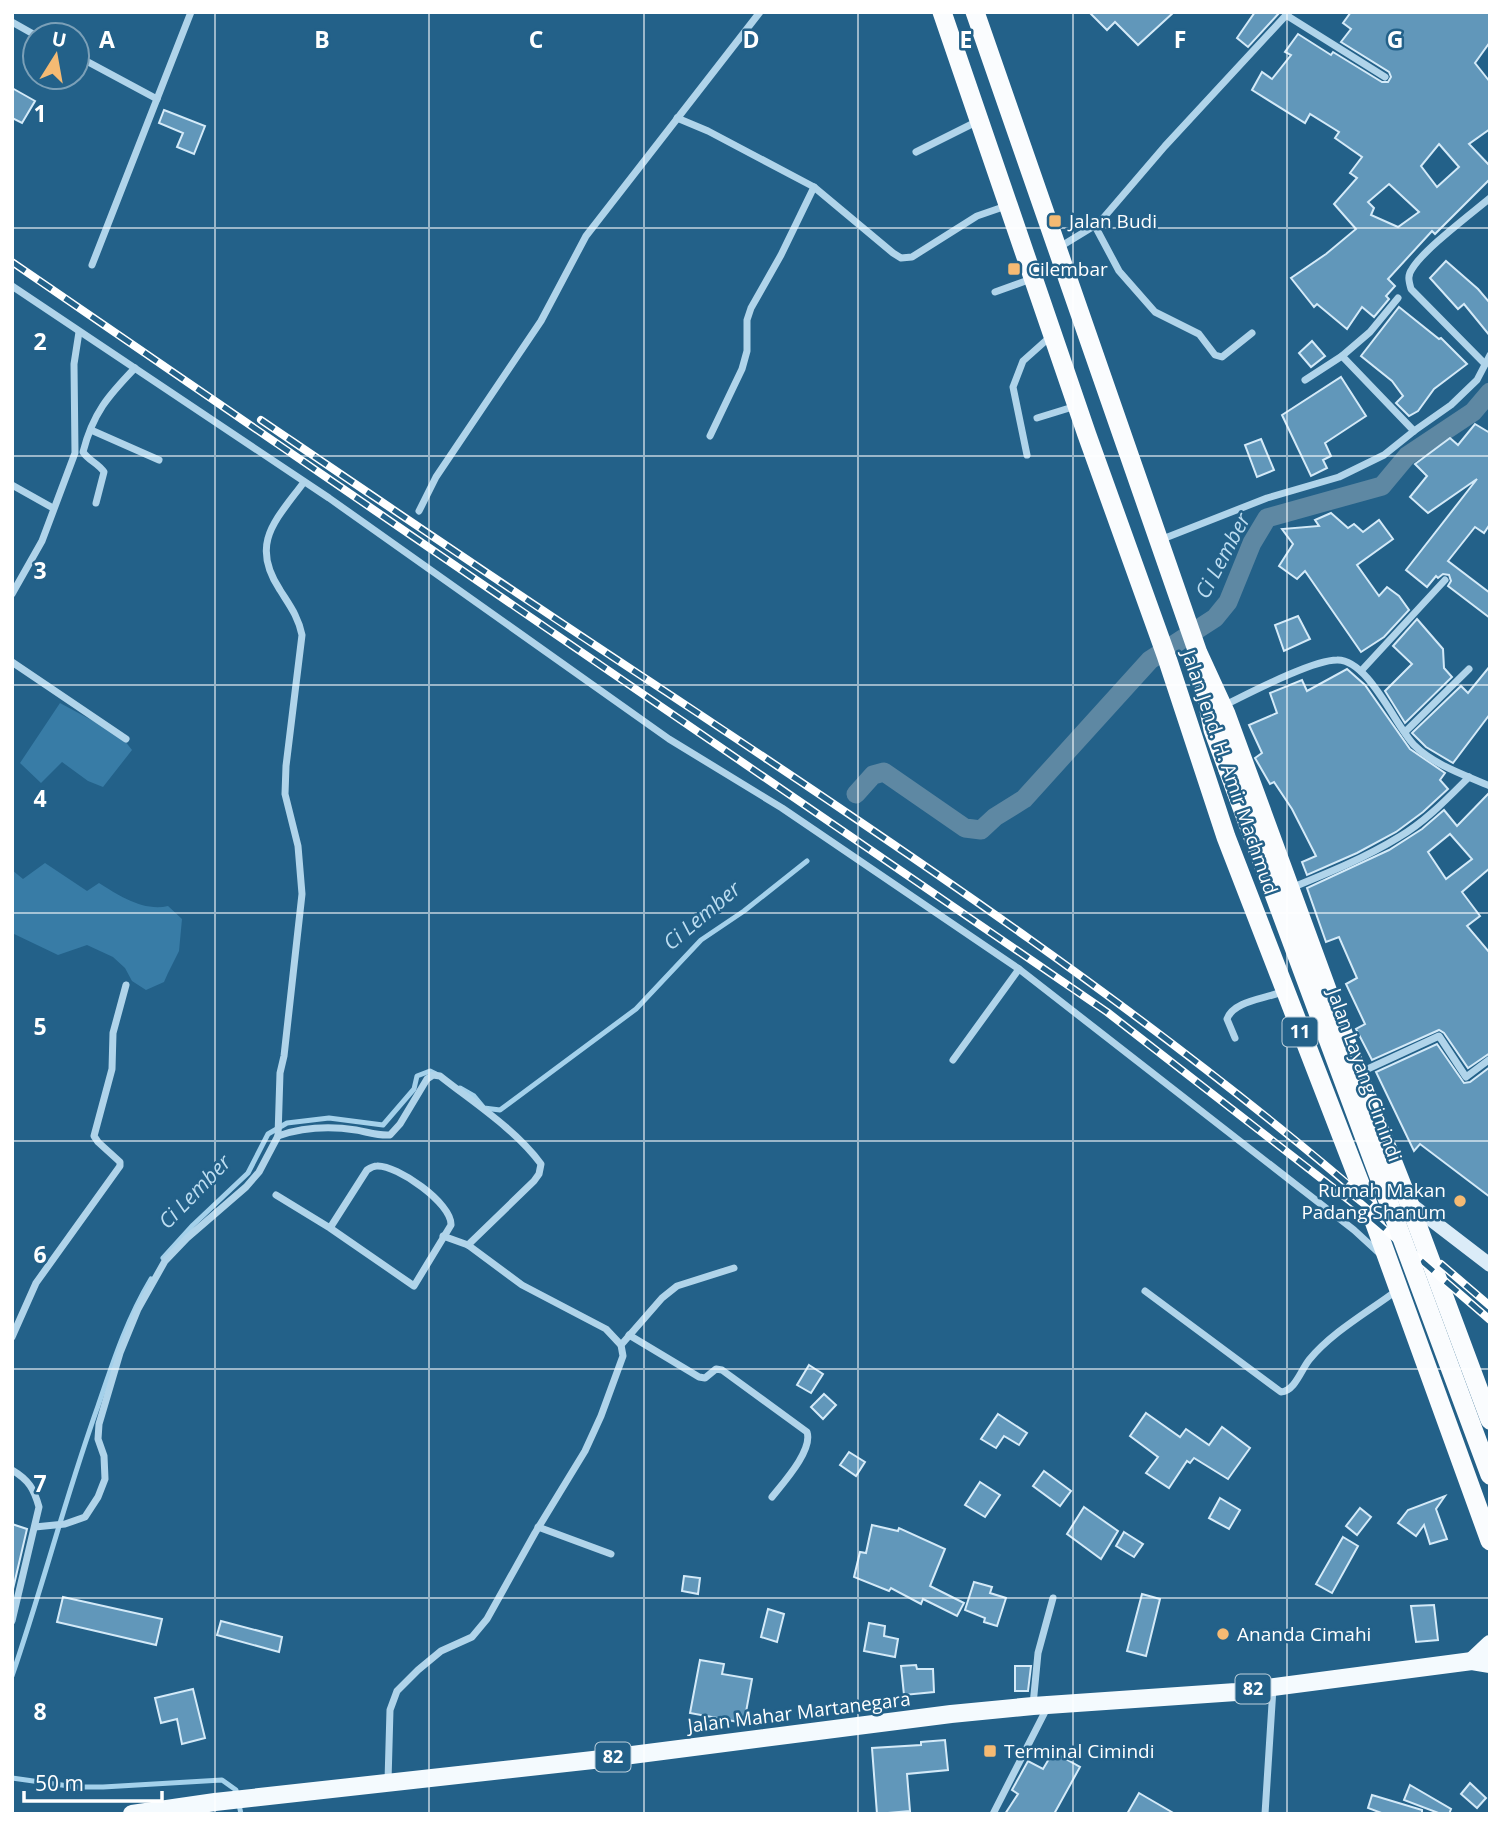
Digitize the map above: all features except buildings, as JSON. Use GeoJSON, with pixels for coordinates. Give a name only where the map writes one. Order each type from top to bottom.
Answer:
{"type":"FeatureCollection","features":[{"type":"Feature","properties":{"kind":"highway","name":"Jalan Jend. H. Amir Machmud"},"geometry":{"type":"LineString","coordinates":[[975,12],[1197,649],[1222,706],[1490,1420]]}},
{"type":"Feature","properties":{"kind":"highway","name":"Jalan Jend. H. Amir Machmud"},"geometry":{"type":"LineString","coordinates":[[944,13],[1007,205],[1167,658],[1226,837],[1340,1135],[1490,1541]]}},
{"type":"Feature","properties":{"kind":"highway","name":"Jalan Layang Cimindi"},"geometry":{"type":"LineString","coordinates":[[1197,649],[1213,730],[1490,1475]]}},
{"type":"Feature","properties":{"kind":"highway","name":"Jalan Layang Cimindi"},"geometry":{"type":"LineString","coordinates":[[1167,658],[1213,730]]}},
{"type":"Feature","properties":{"kind":"highway"},"geometry":{"type":"LineString","coordinates":[[1322,1089],[1358,1074]]}},
{"type":"Feature","properties":{"kind":"highway"},"geometry":{"type":"LineString","coordinates":[[1438,1402],[1478,1388]]}},
{"type":"Feature","properties":{"kind":"main road"},"geometry":{"type":"LineString","coordinates":[[1340,1135],[1409,1203],[1490,1265]]}},
{"type":"Feature","properties":{"kind":"main road","name":"Jalan Mahar Martanegara"},"geometry":{"type":"LineString","coordinates":[[132,1814],[593,1760],[951,1714],[1236,1692],[1481,1662],[1490,1644]]}},
{"type":"Feature","properties":{"kind":"street"},"geometry":{"type":"LineString","coordinates":[[92,265],[191,12]]}},
{"type":"Feature","properties":{"kind":"street"},"geometry":{"type":"LineString","coordinates":[[419,511],[436,477],[541,321],[586,236],[760,12]]}},
{"type":"Feature","properties":{"kind":"street"},"geometry":{"type":"LineString","coordinates":[[1058,248],[1095,226],[1287,14],[1385,77]]}},
{"type":"Feature","properties":{"kind":"street"},"geometry":{"type":"LineString","coordinates":[[91,63],[158,99]]}},
{"type":"Feature","properties":{"kind":"street"},"geometry":{"type":"LineString","coordinates":[[677,118],[708,131],[814,187],[893,253],[906,258],[912,257],[977,216],[1007,205]]}},
{"type":"Feature","properties":{"kind":"street"},"geometry":{"type":"LineString","coordinates":[[916,152],[979,121]]}},
{"type":"Feature","properties":{"kind":"street"},"geometry":{"type":"LineString","coordinates":[[710,436],[742,369],[747,351],[747,320],[751,308],[781,255],[814,187]]}},
{"type":"Feature","properties":{"kind":"street"},"geometry":{"type":"LineString","coordinates":[[1485,364],[1411,289],[1408,279],[1412,268],[1427,253],[1490,198]]}},
{"type":"Feature","properties":{"kind":"street"},"geometry":{"type":"LineString","coordinates":[[1095,226],[1119,271],[1155,312],[1199,334],[1218,357],[1252,333]]}},
{"type":"Feature","properties":{"kind":"street"},"geometry":{"type":"LineString","coordinates":[[995,292],[1033,279]]}},
{"type":"Feature","properties":{"kind":"street"},"geometry":{"type":"LineString","coordinates":[[12,286],[304,482],[669,739],[782,807],[1019,969],[1354,1230],[1387,1261]]}},
{"type":"Feature","properties":{"kind":"street"},"geometry":{"type":"LineString","coordinates":[[1305,380],[1342,356],[1370,332],[1398,298]]}},
{"type":"Feature","properties":{"kind":"street"},"geometry":{"type":"LineString","coordinates":[[12,594],[42,541],[75,453],[74,364],[79,332]]}},
{"type":"Feature","properties":{"kind":"street"},"geometry":{"type":"LineString","coordinates":[[1027,456],[1013,387],[1023,362],[1054,333]]}},
{"type":"Feature","properties":{"kind":"street"},"geometry":{"type":"LineString","coordinates":[[1158,541],[1230,511],[1339,477],[1384,455],[1468,389],[1477,380],[1490,355]]}},
{"type":"Feature","properties":{"kind":"street"},"geometry":{"type":"LineString","coordinates":[[1342,356],[1414,431]]}},
{"type":"Feature","properties":{"kind":"street"},"geometry":{"type":"LineString","coordinates":[[96,503],[104,472],[83,452],[105,399],[135,368]]}},
{"type":"Feature","properties":{"kind":"street"},"geometry":{"type":"LineString","coordinates":[[1037,418],[1077,405]]}},
{"type":"Feature","properties":{"kind":"street"},"geometry":{"type":"LineString","coordinates":[[91,430],[159,460]]}},
{"type":"Feature","properties":{"kind":"street"},"geometry":{"type":"LineString","coordinates":[[35,1527],[65,1524],[85,1517],[98,1497],[104,1479],[104,1456],[98,1439],[99,1424],[120,1353],[138,1308],[165,1261],[259,1172],[278,1133],[280,1073],[302,894],[298,846],[285,794],[302,635],[298,616],[270,572],[266,553],[269,529],[304,482]]}},
{"type":"Feature","properties":{"kind":"street"},"geometry":{"type":"LineString","coordinates":[[12,485],[53,508]]}},
{"type":"Feature","properties":{"kind":"street"},"geometry":{"type":"LineString","coordinates":[[1361,671],[1445,580]]}},
{"type":"Feature","properties":{"kind":"street"},"geometry":{"type":"LineString","coordinates":[[1222,706],[1297,672],[1330,660],[1343,660],[1361,671],[1414,745],[1431,758],[1490,786]]}},
{"type":"Feature","properties":{"kind":"street"},"geometry":{"type":"LineString","coordinates":[[12,662],[126,739]]}},
{"type":"Feature","properties":{"kind":"street"},"geometry":{"type":"LineString","coordinates":[[1405,732],[1469,669]]}},
{"type":"Feature","properties":{"kind":"street"},"geometry":{"type":"LineString","coordinates":[[1290,888],[1356,862],[1402,836],[1469,777]]}},
{"type":"Feature","properties":{"kind":"street"},"geometry":{"type":"LineString","coordinates":[[953,1060],[1019,969]]}},
{"type":"Feature","properties":{"kind":"street"},"geometry":{"type":"LineString","coordinates":[[12,1337],[36,1283],[120,1166],[120,1162],[94,1136],[111,1069],[113,1033],[126,985]]}},
{"type":"Feature","properties":{"kind":"street"},"geometry":{"type":"LineString","coordinates":[[1236,1038],[1227,1019],[1229,1013],[1244,1004],[1284,990]]}},
{"type":"Feature","properties":{"kind":"street"},"geometry":{"type":"LineString","coordinates":[[1358,1074],[1438,1036],[1466,1077],[1490,1059]]}},
{"type":"Feature","properties":{"kind":"street"},"geometry":{"type":"LineString","coordinates":[[278,1133],[323,1127],[358,1130],[380,1136],[390,1135],[400,1124],[427,1079],[433,1075],[440,1076],[512,1133],[541,1164],[534,1181],[468,1245]]}},
{"type":"Feature","properties":{"kind":"street"},"geometry":{"type":"LineString","coordinates":[[276,1195],[330,1228],[414,1286],[451,1225],[451,1217],[442,1203],[404,1174],[380,1166],[367,1170],[330,1228]]}},
{"type":"Feature","properties":{"kind":"street"},"geometry":{"type":"LineString","coordinates":[[388,1782],[390,1710],[397,1691],[441,1651],[472,1637],[487,1619],[538,1527],[585,1451],[623,1356],[621,1345],[606,1329],[522,1285],[468,1245],[443,1236]]}},
{"type":"Feature","properties":{"kind":"street"},"geometry":{"type":"LineString","coordinates":[[621,1345],[662,1298],[677,1286],[734,1268]]}},
{"type":"Feature","properties":{"kind":"street"},"geometry":{"type":"LineString","coordinates":[[1145,1291],[1281,1392],[1290,1388],[1308,1361],[1323,1345],[1397,1291]]}},
{"type":"Feature","properties":{"kind":"street"},"geometry":{"type":"LineString","coordinates":[[629,1335],[699,1377],[705,1378],[716,1370],[722,1370],[807,1432],[808,1445],[788,1478],[772,1497]]}},
{"type":"Feature","properties":{"kind":"street"},"geometry":{"type":"LineString","coordinates":[[12,1470],[25,1477],[34,1489],[39,1507],[12,1622]]}},
{"type":"Feature","properties":{"kind":"street"},"geometry":{"type":"LineString","coordinates":[[538,1527],[611,1554]]}},
{"type":"Feature","properties":{"kind":"street"},"geometry":{"type":"LineString","coordinates":[[993,1814],[1041,1705],[1038,1653],[1053,1598]]}},
{"type":"Feature","properties":{"kind":"street"},"geometry":{"type":"LineString","coordinates":[[1265,1814],[1273,1687]]}},
{"type":"Feature","properties":{"kind":"shaded area"},"geometry":{"type":"Polygon","coordinates":[[[60,703],[121,736],[132,750],[103,787],[88,781],[62,762],[41,783],[20,763],[60,703]]]}},
{"type":"Feature","properties":{"kind":"shaded area"},"geometry":{"type":"Polygon","coordinates":[[[45,863],[87,891],[99,883],[141,905],[168,906],[182,919],[179,951],[164,982],[146,990],[132,981],[125,968],[113,957],[87,945],[58,955],[12,933],[12,870],[23,879],[45,863]]]}},
{"type":"Feature","properties":{"kind":"waterway","name":"Ci Lember"},"geometry":{"type":"LineString","coordinates":[[856,794],[873,775],[884,772],[965,828],[981,830],[995,817],[1024,799],[1150,660],[1215,618],[1228,602],[1252,543],[1267,518],[1382,486],[1407,456],[1473,412],[1490,392]]}},
{"type":"Feature","properties":{"kind":"waterway","name":"Ci Lember"},"geometry":{"type":"LineString","coordinates":[[460,1088],[474,1096],[484,1108],[500,1110],[636,1009],[701,940],[744,911],[807,861]]}},
{"type":"Feature","properties":{"kind":"waterway","name":"Ci Lember"},"geometry":{"type":"LineString","coordinates":[[163,1258],[193,1225],[248,1173],[268,1134],[287,1123],[329,1118],[383,1125],[414,1089],[417,1076],[430,1071],[436,1074]]}},
{"type":"Feature","properties":{"kind":"waterway","name":"Ci Lember"},"geometry":{"type":"LineString","coordinates":[[12,1676],[109,1373],[128,1325],[151,1279]]}},
{"type":"Feature","properties":{"kind":"waterway","name":"Ci Lember"},"geometry":{"type":"LineString","coordinates":[[12,1778],[76,1787],[222,1780],[236,1790],[241,1814]]}},
{"type":"Feature","properties":{"kind":"railway"},"geometry":{"type":"LineString","coordinates":[[12,262],[1107,1012],[1372,1218],[1490,1320]]}},
{"type":"Feature","properties":{"kind":"railway"},"geometry":{"type":"LineString","coordinates":[[261,420],[849,814],[1030,939],[1207,1070],[1377,1209]]}},
{"type":"Feature","properties":{"kind":"railway"},"geometry":{"type":"LineString","coordinates":[[1441,1264],[1490,1306]]}},
{"type":"Feature","properties":{"kind":"place","name":"Jalan Budi"},"geometry":{"type":"Point","coordinates":[1055,221]}},
{"type":"Feature","properties":{"kind":"place","name":"Cilembar"},"geometry":{"type":"Point","coordinates":[1014,269]}},
{"type":"Feature","properties":{"kind":"place","name":"Rumah Makan Padang Shanum"},"geometry":{"type":"Point","coordinates":[1460,1201]}},
{"type":"Feature","properties":{"kind":"place","name":"Ananda Cimahi"},"geometry":{"type":"Point","coordinates":[1223,1634]}},
{"type":"Feature","properties":{"kind":"place","name":"Terminal Cimindi"},"geometry":{"type":"Point","coordinates":[990,1751]}}]}
